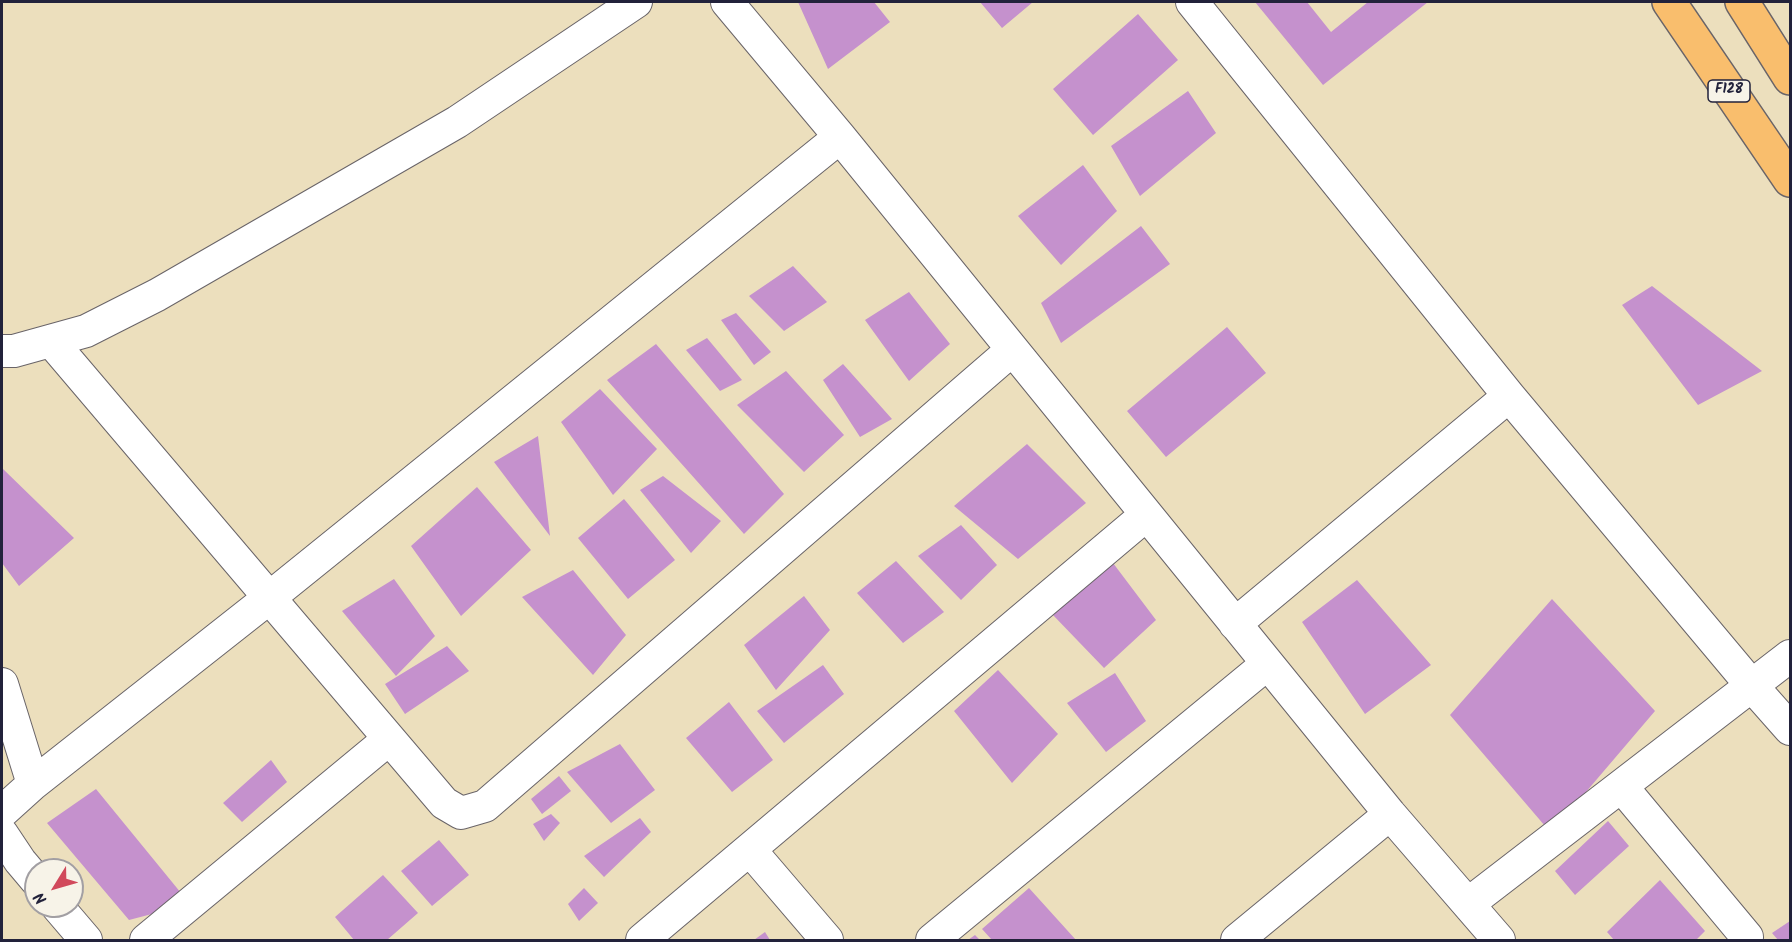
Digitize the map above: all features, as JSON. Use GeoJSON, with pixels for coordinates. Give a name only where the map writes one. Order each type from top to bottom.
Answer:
{"type":"FeatureCollection","features":[{"type":"Feature","properties":{"kind":"main road","name":"F128"},"geometry":{"type":"LineString","coordinates":[[1669,2],[1791,180]]}},
{"type":"Feature","properties":{"kind":"main road"},"geometry":{"type":"LineString","coordinates":[[1742,2],[1791,78]]}},
{"type":"Feature","properties":{"kind":"street"},"geometry":{"type":"LineString","coordinates":[[2,351],[14,351],[86,331],[158,295],[457,122],[636,2]]}},
{"type":"Feature","properties":{"kind":"street"},"geometry":{"type":"LineString","coordinates":[[727,2],[840,137],[1390,814],[1499,940]]}},
{"type":"Feature","properties":{"kind":"street"},"geometry":{"type":"LineString","coordinates":[[1192,2],[1509,396],[1752,686],[1791,729]]}},
{"type":"Feature","properties":{"kind":"street"},"geometry":{"type":"LineString","coordinates":[[2,812],[33,784],[269,598],[840,137]]}},
{"type":"Feature","properties":{"kind":"street"},"geometry":{"type":"LineString","coordinates":[[51,341],[444,803],[461,813],[485,806],[1012,350]]}},
{"type":"Feature","properties":{"kind":"street"},"geometry":{"type":"LineString","coordinates":[[1235,624],[1509,396]]}},
{"type":"Feature","properties":{"kind":"street"},"geometry":{"type":"LineString","coordinates":[[642,940],[1146,515]]}},
{"type":"Feature","properties":{"kind":"street"},"geometry":{"type":"LineString","coordinates":[[1468,904],[1791,656]]}},
{"type":"Feature","properties":{"kind":"street"},"geometry":{"type":"LineString","coordinates":[[932,940],[1267,664]]}},
{"type":"Feature","properties":{"kind":"street"},"geometry":{"type":"LineString","coordinates":[[2,684],[33,784]]}},
{"type":"Feature","properties":{"kind":"street"},"geometry":{"type":"LineString","coordinates":[[146,940],[389,739]]}},
{"type":"Feature","properties":{"kind":"street"},"geometry":{"type":"LineString","coordinates":[[1622,787],[1747,937]]}},
{"type":"Feature","properties":{"kind":"street"},"geometry":{"type":"LineString","coordinates":[[1237,940],[1390,814]]}},
{"type":"Feature","properties":{"kind":"street"},"geometry":{"type":"LineString","coordinates":[[2,834],[24,864]]}},
{"type":"Feature","properties":{"kind":"street"},"geometry":{"type":"LineString","coordinates":[[750,850],[827,940]]}},
{"type":"Feature","properties":{"kind":"street"},"geometry":{"type":"LineString","coordinates":[[67,918],[86,940]]}},
{"type":"Feature","properties":{"kind":"building"},"geometry":{"type":"Polygon","coordinates":[[[798,2],[874,2],[890,22],[828,69],[798,2]]]}},
{"type":"Feature","properties":{"kind":"building"},"geometry":{"type":"Polygon","coordinates":[[[980,2],[1033,2],[1002,28],[980,2]]]}},
{"type":"Feature","properties":{"kind":"building"},"geometry":{"type":"Polygon","coordinates":[[[1255,2],[1307,2],[1331,32],[1368,2],[1428,2],[1323,85],[1255,2]]]}},
{"type":"Feature","properties":{"kind":"building"},"geometry":{"type":"Polygon","coordinates":[[[1138,14],[1178,60],[1093,135],[1053,89],[1138,14]]]}},
{"type":"Feature","properties":{"kind":"building"},"geometry":{"type":"Polygon","coordinates":[[[1188,91],[1216,133],[1140,196],[1111,146],[1188,91]]]}},
{"type":"Feature","properties":{"kind":"building"},"geometry":{"type":"Polygon","coordinates":[[[1083,165],[1117,211],[1061,265],[1018,216],[1083,165]]]}},
{"type":"Feature","properties":{"kind":"building"},"geometry":{"type":"Polygon","coordinates":[[[1141,226],[1170,264],[1061,343],[1041,303],[1141,226]]]}},
{"type":"Feature","properties":{"kind":"building"},"geometry":{"type":"Polygon","coordinates":[[[793,266],[827,302],[784,331],[749,296],[793,266]]]}},
{"type":"Feature","properties":{"kind":"building"},"geometry":{"type":"Polygon","coordinates":[[[1652,286],[1762,371],[1698,405],[1622,305],[1652,286]]]}},
{"type":"Feature","properties":{"kind":"building"},"geometry":{"type":"Polygon","coordinates":[[[909,292],[950,344],[909,381],[865,320],[909,292]]]}},
{"type":"Feature","properties":{"kind":"building"},"geometry":{"type":"Polygon","coordinates":[[[736,313],[771,352],[754,365],[721,320],[736,313]]]}},
{"type":"Feature","properties":{"kind":"building"},"geometry":{"type":"Polygon","coordinates":[[[1227,327],[1266,373],[1166,457],[1127,411],[1227,327]]]}},
{"type":"Feature","properties":{"kind":"building"},"geometry":{"type":"Polygon","coordinates":[[[707,338],[742,380],[720,391],[686,350],[707,338]]]}},
{"type":"Feature","properties":{"kind":"building"},"geometry":{"type":"Polygon","coordinates":[[[656,344],[784,494],[744,534],[607,380],[656,344]]]}},
{"type":"Feature","properties":{"kind":"building"},"geometry":{"type":"Polygon","coordinates":[[[843,364],[892,419],[860,437],[823,380],[843,364]]]}},
{"type":"Feature","properties":{"kind":"building"},"geometry":{"type":"Polygon","coordinates":[[[786,371],[844,435],[804,472],[737,405],[786,371]]]}},
{"type":"Feature","properties":{"kind":"building"},"geometry":{"type":"Polygon","coordinates":[[[600,389],[657,449],[613,495],[561,422],[600,389]]]}},
{"type":"Feature","properties":{"kind":"building"},"geometry":{"type":"Polygon","coordinates":[[[538,436],[550,536],[494,462],[538,436]]]}},
{"type":"Feature","properties":{"kind":"building"},"geometry":{"type":"Polygon","coordinates":[[[1027,444],[1086,503],[1018,559],[954,506],[1027,444]]]}},
{"type":"Feature","properties":{"kind":"building"},"geometry":{"type":"Polygon","coordinates":[[[2,468],[74,538],[19,586],[2,563],[2,468]]]}},
{"type":"Feature","properties":{"kind":"building"},"geometry":{"type":"Polygon","coordinates":[[[663,476],[721,521],[691,553],[640,490],[663,476]]]}},
{"type":"Feature","properties":{"kind":"building"},"geometry":{"type":"Polygon","coordinates":[[[477,487],[531,550],[461,616],[411,546],[477,487]]]}},
{"type":"Feature","properties":{"kind":"building"},"geometry":{"type":"Polygon","coordinates":[[[624,499],[675,560],[628,599],[578,538],[624,499]]]}},
{"type":"Feature","properties":{"kind":"building"},"geometry":{"type":"Polygon","coordinates":[[[961,525],[997,565],[961,600],[918,556],[961,525]]]}},
{"type":"Feature","properties":{"kind":"building"},"geometry":{"type":"Polygon","coordinates":[[[896,561],[944,612],[903,643],[857,593],[896,561]]]}},
{"type":"Feature","properties":{"kind":"building"},"geometry":{"type":"Polygon","coordinates":[[[1113,563],[1156,620],[1104,668],[1052,614],[1113,563]]]}},
{"type":"Feature","properties":{"kind":"building"},"geometry":{"type":"Polygon","coordinates":[[[573,570],[626,635],[593,675],[522,597],[573,570]]]}},
{"type":"Feature","properties":{"kind":"building"},"geometry":{"type":"Polygon","coordinates":[[[394,579],[435,636],[396,676],[342,611],[394,579]]]}},
{"type":"Feature","properties":{"kind":"building"},"geometry":{"type":"Polygon","coordinates":[[[1357,580],[1431,665],[1365,714],[1302,622],[1357,580]]]}},
{"type":"Feature","properties":{"kind":"building"},"geometry":{"type":"Polygon","coordinates":[[[804,596],[830,630],[776,690],[744,645],[804,596]]]}},
{"type":"Feature","properties":{"kind":"building"},"geometry":{"type":"Polygon","coordinates":[[[1552,599],[1655,711],[1551,833],[1450,715],[1552,599]]]}},
{"type":"Feature","properties":{"kind":"building"},"geometry":{"type":"Polygon","coordinates":[[[447,646],[469,671],[405,714],[385,684],[447,646]]]}},
{"type":"Feature","properties":{"kind":"building"},"geometry":{"type":"Polygon","coordinates":[[[823,665],[844,694],[784,743],[757,711],[823,665]]]}},
{"type":"Feature","properties":{"kind":"building"},"geometry":{"type":"Polygon","coordinates":[[[998,670],[1058,734],[1012,783],[954,711],[998,670]]]}},
{"type":"Feature","properties":{"kind":"building"},"geometry":{"type":"Polygon","coordinates":[[[1115,673],[1146,721],[1106,752],[1067,703],[1115,673]]]}},
{"type":"Feature","properties":{"kind":"building"},"geometry":{"type":"Polygon","coordinates":[[[729,702],[773,760],[732,792],[686,738],[729,702]]]}},
{"type":"Feature","properties":{"kind":"building"},"geometry":{"type":"Polygon","coordinates":[[[620,744],[655,790],[611,823],[567,772],[620,744]]]}},
{"type":"Feature","properties":{"kind":"building"},"geometry":{"type":"Polygon","coordinates":[[[271,760],[287,782],[242,822],[223,803],[271,760]]]}},
{"type":"Feature","properties":{"kind":"building"},"geometry":{"type":"Polygon","coordinates":[[[559,776],[571,791],[542,814],[531,799],[559,776]]]}},
{"type":"Feature","properties":{"kind":"building"},"geometry":{"type":"Polygon","coordinates":[[[96,789],[190,904],[129,920],[84,867],[84,858],[77,858],[47,823],[96,789]]]}},
{"type":"Feature","properties":{"kind":"building"},"geometry":{"type":"Polygon","coordinates":[[[551,814],[560,823],[544,841],[533,824],[551,814]]]}},
{"type":"Feature","properties":{"kind":"building"},"geometry":{"type":"Polygon","coordinates":[[[640,818],[651,832],[604,877],[584,856],[640,818]]]}},
{"type":"Feature","properties":{"kind":"building"},"geometry":{"type":"Polygon","coordinates":[[[1608,821],[1629,846],[1575,895],[1555,871],[1608,821]]]}},
{"type":"Feature","properties":{"kind":"building"},"geometry":{"type":"Polygon","coordinates":[[[439,840],[469,875],[432,906],[401,871],[439,840]]]}},
{"type":"Feature","properties":{"kind":"building"},"geometry":{"type":"Polygon","coordinates":[[[383,875],[418,913],[387,940],[354,940],[335,917],[383,875]]]}},
{"type":"Feature","properties":{"kind":"building"},"geometry":{"type":"Polygon","coordinates":[[[1660,880],[1705,931],[1696,940],[1614,940],[1607,932],[1660,880]]]}},
{"type":"Feature","properties":{"kind":"building"},"geometry":{"type":"Polygon","coordinates":[[[584,888],[598,903],[579,921],[568,904],[584,888]]]}},
{"type":"Feature","properties":{"kind":"building"},"geometry":{"type":"Polygon","coordinates":[[[1029,888],[1076,940],[992,940],[982,929],[1029,888]]]}},
{"type":"Feature","properties":{"kind":"building"},"geometry":{"type":"Polygon","coordinates":[[[1790,921],[1790,940],[1778,940],[1772,933],[1790,921]]]}},
{"type":"Feature","properties":{"kind":"building"},"geometry":{"type":"Polygon","coordinates":[[[765,932],[770,940],[754,940],[765,932]]]}},
{"type":"Feature","properties":{"kind":"building"},"geometry":{"type":"Polygon","coordinates":[[[975,935],[980,940],[968,940],[975,935]]]}}]}
